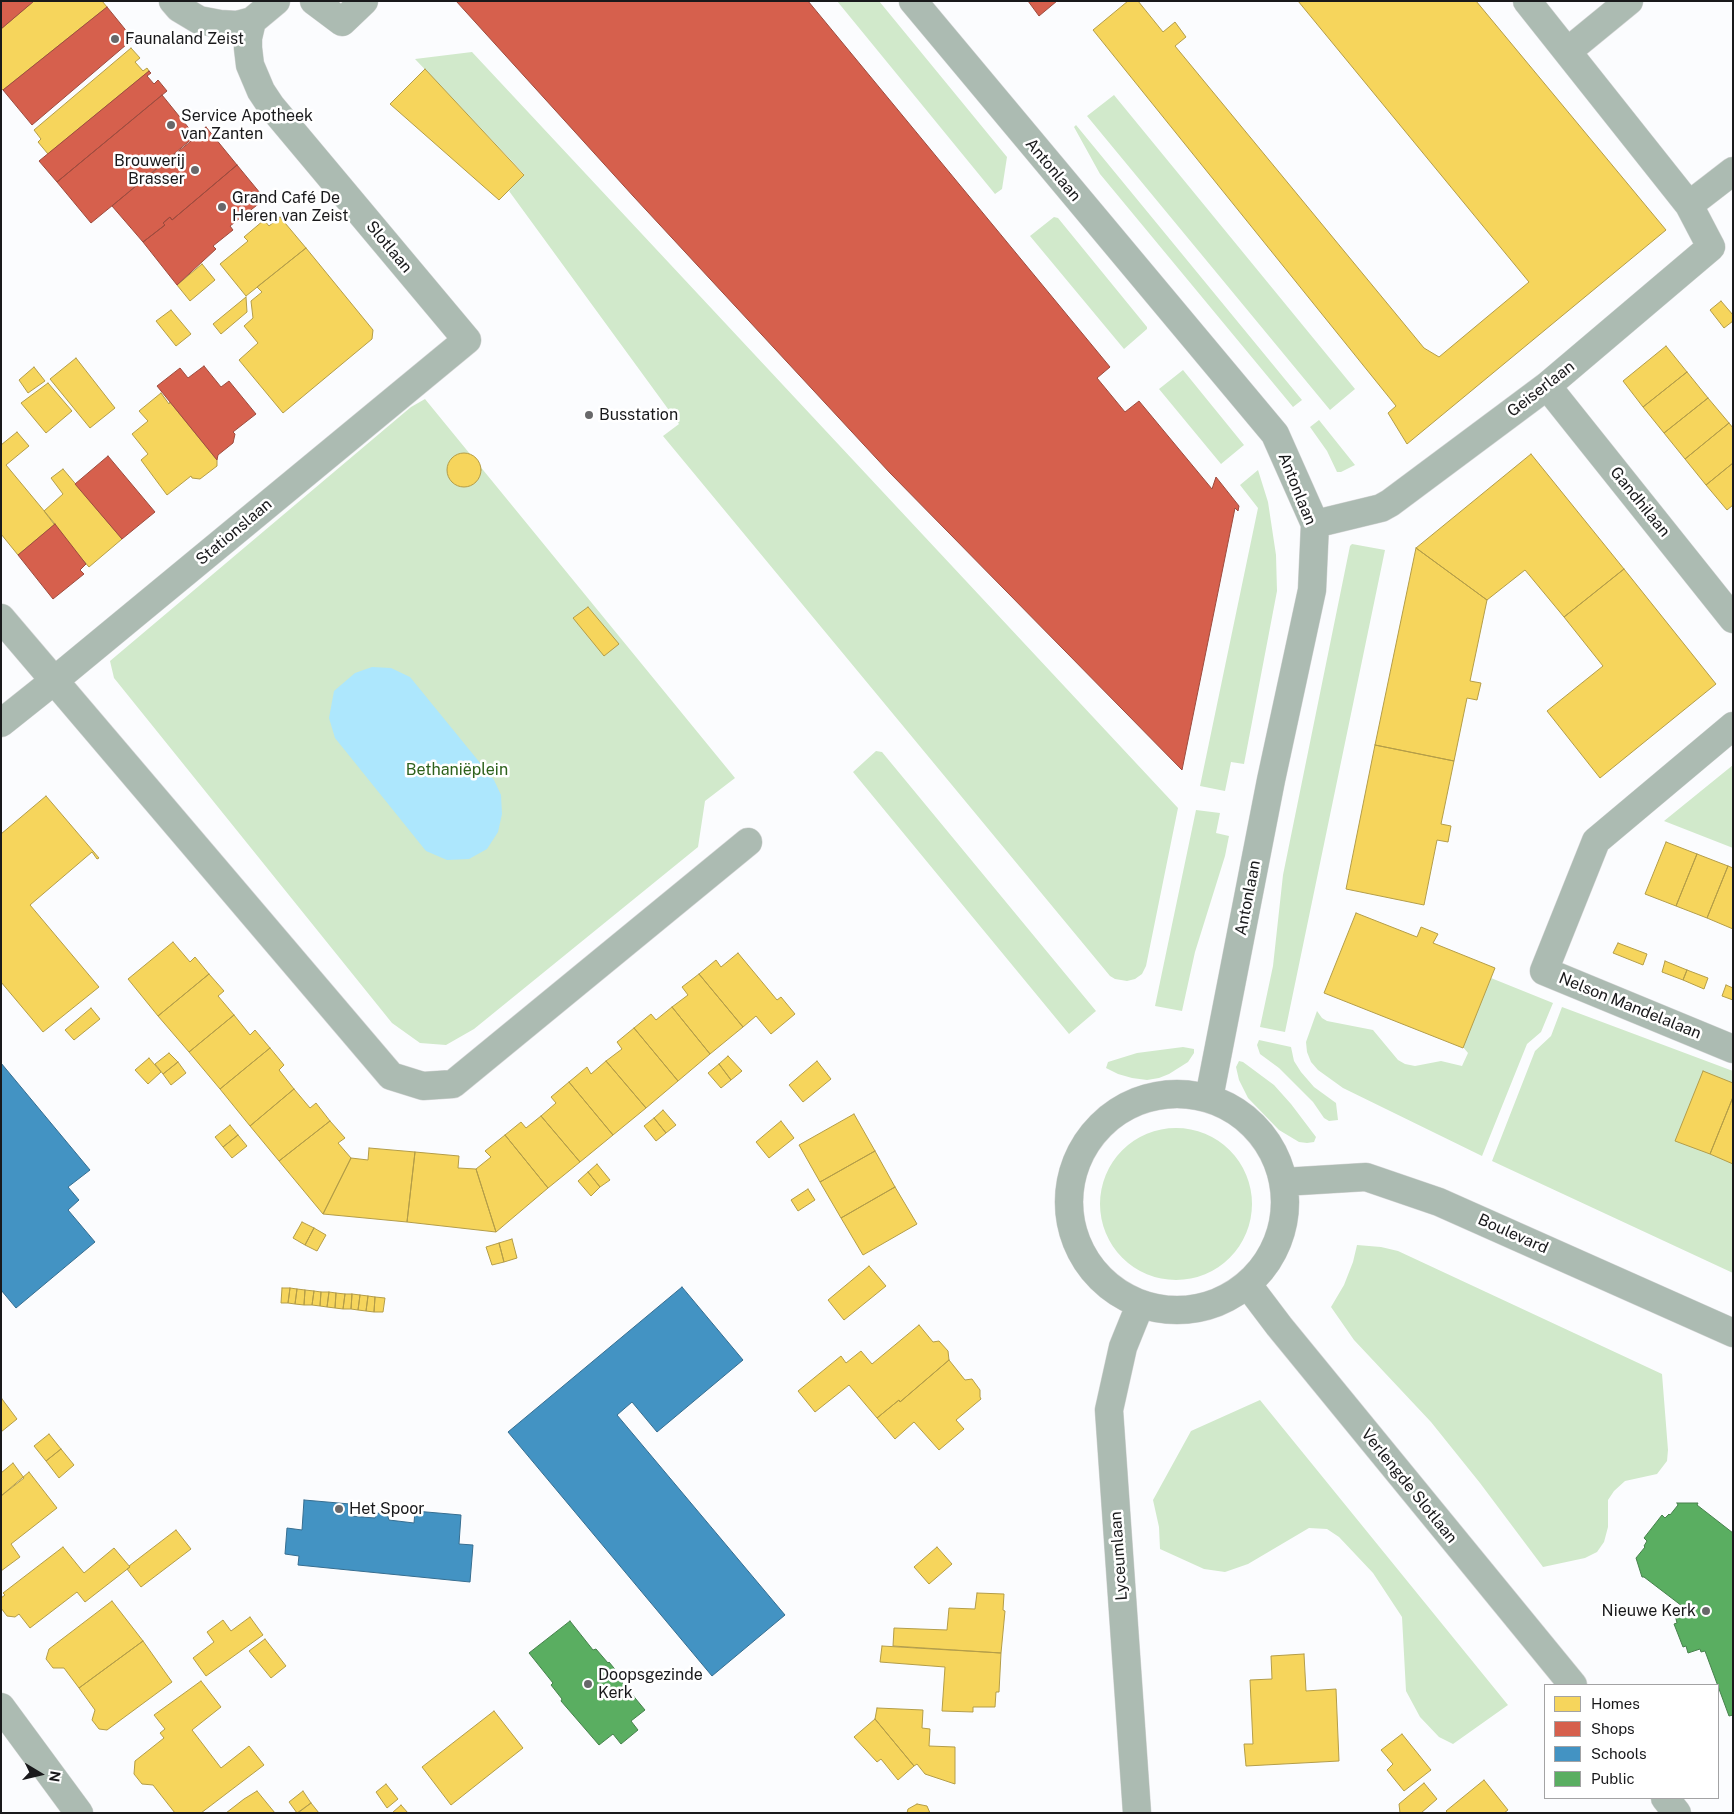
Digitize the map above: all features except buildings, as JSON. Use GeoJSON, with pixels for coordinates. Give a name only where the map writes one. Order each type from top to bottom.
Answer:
{"type":"FeatureCollection","features":[{"type":"Feature","properties":{"kind":"street"},"geometry":{"type":"LineString","coordinates":[[173,1],[189,15],[212,23],[237,25],[252,21],[276,1]]}},
{"type":"Feature","properties":{"kind":"street"},"geometry":{"type":"LineString","coordinates":[[314,1],[342,22],[364,1]]}},
{"type":"Feature","properties":{"kind":"street","name":"Antonlaan"},"geometry":{"type":"LineString","coordinates":[[913,1],[1275,434],[1315,524],[1312,590],[1271,780],[1209,1098]]}},
{"type":"Feature","properties":{"kind":"street","name":"Geiserlaan"},"geometry":{"type":"LineString","coordinates":[[1315,524],[1381,508],[1390,503],[1548,386],[1711,247],[1689,206],[1527,1]]}},
{"type":"Feature","properties":{"kind":"street"},"geometry":{"type":"LineString","coordinates":[[1568,51],[1629,1]]}},
{"type":"Feature","properties":{"kind":"street","name":"Slotlaan"},"geometry":{"type":"LineString","coordinates":[[252,21],[248,48],[250,65],[260,91],[467,340]]}},
{"type":"Feature","properties":{"kind":"street"},"geometry":{"type":"LineString","coordinates":[[1689,206],[1733,171]]}},
{"type":"Feature","properties":{"kind":"street","name":"Stationslaan"},"geometry":{"type":"LineString","coordinates":[[1,723],[467,340]]}},
{"type":"Feature","properties":{"kind":"street","name":"Gandhilaan"},"geometry":{"type":"LineString","coordinates":[[1548,386],[1733,619]]}},
{"type":"Feature","properties":{"kind":"street"},"geometry":{"type":"LineString","coordinates":[[1,618],[391,1076],[423,1086],[453,1084],[748,842]]}},
{"type":"Feature","properties":{"kind":"street","name":"Nelson Mandelalaan"},"geometry":{"type":"LineString","coordinates":[[1733,726],[1596,842],[1544,971],[1733,1049]]}},
{"type":"Feature","properties":{"kind":"street"},"geometry":{"type":"LineString","coordinates":[[1191,1094],[1209,1098],[1235,1111],[1258,1130],[1270,1145],[1284,1182],[1286,1201],[1284,1220],[1272,1256],[1248,1284],[1221,1302],[1205,1308],[1172,1311],[1140,1305],[1121,1296],[1105,1284],[1080,1251],[1072,1231],[1068,1211],[1070,1186],[1076,1161],[1089,1139],[1106,1120],[1121,1109],[1137,1101],[1154,1096],[1191,1094]]}},
{"type":"Feature","properties":{"kind":"street","name":"Boulevard"},"geometry":{"type":"LineString","coordinates":[[1284,1182],[1366,1176],[1440,1202],[1733,1332]]}},
{"type":"Feature","properties":{"kind":"street","name":"Verlengde Slotlaan"},"geometry":{"type":"LineString","coordinates":[[1248,1284],[1278,1326],[1572,1684]]}},
{"type":"Feature","properties":{"kind":"street","name":"Lyceumlaan"},"geometry":{"type":"LineString","coordinates":[[1137,1813],[1109,1410],[1123,1347],[1140,1305]]}},
{"type":"Feature","properties":{"kind":"street"},"geometry":{"type":"LineString","coordinates":[[1,1707],[79,1813]]}},
{"type":"Feature","properties":{"kind":"street"},"geometry":{"type":"LineString","coordinates":[[1666,1799],[1677,1813]]}},
{"type":"Feature","properties":{"kind":"green space"},"geometry":{"type":"Polygon","coordinates":[[[837,1],[879,1],[1007,157],[1002,189],[995,194],[837,1]]]}},
{"type":"Feature","properties":{"kind":"green space"},"geometry":{"type":"Polygon","coordinates":[[[472,52],[1178,808],[1146,966],[1142,974],[1135,979],[1127,981],[1110,976],[663,436],[679,424],[509,191],[524,174],[415,59],[472,52]]]}},
{"type":"Feature","properties":{"kind":"green space"},"geometry":{"type":"Polygon","coordinates":[[[1114,95],[1355,389],[1330,410],[1087,116],[1114,95]]]}},
{"type":"Feature","properties":{"kind":"green space"},"geometry":{"type":"Polygon","coordinates":[[[1076,125],[1302,400],[1293,407],[1100,174],[1074,127],[1076,125]]]}},
{"type":"Feature","properties":{"kind":"green space"},"geometry":{"type":"Polygon","coordinates":[[[1054,217],[1058,218],[1147,327],[1124,349],[1030,236],[1054,217]]]}},
{"type":"Feature","properties":{"kind":"green space"},"geometry":{"type":"Polygon","coordinates":[[[1183,370],[1244,445],[1221,464],[1159,389],[1183,370]]]}},
{"type":"Feature","properties":{"kind":"green space","name":"Bethaniëplein"},"geometry":{"type":"Polygon","coordinates":[[[425,399],[735,778],[705,801],[698,847],[474,1029],[446,1045],[420,1043],[392,1023],[114,678],[110,661],[411,407],[425,399]]]}},
{"type":"Feature","properties":{"kind":"green space"},"geometry":{"type":"Polygon","coordinates":[[[1319,420],[1355,465],[1337,472],[1327,451],[1310,427],[1319,420]]]}},
{"type":"Feature","properties":{"kind":"green space"},"geometry":{"type":"Polygon","coordinates":[[[1258,470],[1268,502],[1276,555],[1277,591],[1244,764],[1231,762],[1225,791],[1200,786],[1258,508],[1240,485],[1258,470]]]}},
{"type":"Feature","properties":{"kind":"green space"},"geometry":{"type":"Polygon","coordinates":[[[1352,544],[1385,550],[1285,1032],[1260,1027],[1273,966],[1283,875],[1350,546],[1352,544]]]}},
{"type":"Feature","properties":{"kind":"green space"},"geometry":{"type":"Polygon","coordinates":[[[876,751],[882,752],[1096,1011],[1069,1034],[853,772],[876,751]]]}},
{"type":"Feature","properties":{"kind":"green space"},"geometry":{"type":"Polygon","coordinates":[[[1733,765],[1733,848],[1664,821],[1733,765]]]}},
{"type":"Feature","properties":{"kind":"green space"},"geometry":{"type":"Polygon","coordinates":[[[1196,810],[1220,813],[1216,833],[1229,836],[1225,856],[1195,952],[1182,1011],[1155,1006],[1196,810]]]}},
{"type":"Feature","properties":{"kind":"green space"},"geometry":{"type":"Polygon","coordinates":[[[1491,978],[1553,1003],[1541,1032],[1527,1044],[1482,1156],[1343,1088],[1318,1070],[1311,1062],[1306,1042],[1317,1011],[1327,1021],[1373,1030],[1398,1060],[1405,1064],[1415,1066],[1441,1061],[1462,1066],[1468,1053],[1463,1047],[1491,978]]]}},
{"type":"Feature","properties":{"kind":"green space"},"geometry":{"type":"Polygon","coordinates":[[[1562,1007],[1733,1071],[1733,1273],[1492,1161],[1535,1051],[1551,1036],[1562,1007]]]}},
{"type":"Feature","properties":{"kind":"green space"},"geometry":{"type":"Polygon","coordinates":[[[1259,1040],[1291,1047],[1294,1061],[1301,1072],[1314,1087],[1336,1103],[1338,1120],[1329,1121],[1324,1118],[1313,1102],[1279,1068],[1260,1054],[1257,1045],[1259,1040]]]}},
{"type":"Feature","properties":{"kind":"green space"},"geometry":{"type":"Polygon","coordinates":[[[1183,1047],[1194,1049],[1194,1053],[1188,1062],[1159,1078],[1147,1080],[1132,1078],[1106,1068],[1108,1062],[1137,1053],[1183,1047]]]}},
{"type":"Feature","properties":{"kind":"green space"},"geometry":{"type":"Polygon","coordinates":[[[1239,1061],[1274,1085],[1316,1137],[1314,1142],[1299,1142],[1279,1130],[1248,1098],[1239,1080],[1236,1067],[1239,1061]]]}},
{"type":"Feature","properties":{"kind":"green space"},"geometry":{"type":"Polygon","coordinates":[[[1176,1128],[1191,1129],[1205,1133],[1230,1150],[1247,1175],[1251,1189],[1251,1219],[1247,1233],[1230,1258],[1205,1275],[1191,1279],[1176,1280],[1161,1279],[1147,1275],[1122,1258],[1105,1233],[1101,1219],[1100,1204],[1101,1189],[1105,1175],[1122,1150],[1147,1133],[1161,1129],[1176,1128]]]}},
{"type":"Feature","properties":{"kind":"green space"},"geometry":{"type":"Polygon","coordinates":[[[1357,1245],[1398,1251],[1662,1374],[1668,1450],[1667,1461],[1657,1474],[1625,1481],[1614,1491],[1608,1500],[1608,1527],[1604,1542],[1597,1552],[1585,1558],[1543,1567],[1431,1422],[1354,1340],[1331,1307],[1344,1285],[1357,1245]]]}},
{"type":"Feature","properties":{"kind":"green space"},"geometry":{"type":"Polygon","coordinates":[[[1260,1400],[1508,1705],[1453,1744],[1439,1737],[1420,1717],[1406,1691],[1402,1617],[1373,1573],[1339,1537],[1327,1529],[1309,1528],[1248,1564],[1225,1572],[1204,1569],[1160,1549],[1159,1527],[1153,1500],[1191,1431],[1260,1400]]]}},
{"type":"Feature","properties":{"kind":"water"},"geometry":{"type":"Polygon","coordinates":[[[372,667],[391,668],[410,677],[494,780],[501,795],[502,814],[498,832],[487,849],[469,859],[447,860],[426,851],[335,738],[329,718],[334,691],[355,673],[372,667]]]}},
{"type":"Feature","properties":{"kind":"place","name":"Faunaland Zeist"},"geometry":{"type":"Point","coordinates":[115,39]}},
{"type":"Feature","properties":{"kind":"place","name":"Service Apotheek van Zanten"},"geometry":{"type":"Point","coordinates":[171,125]}},
{"type":"Feature","properties":{"kind":"place","name":"Brouwerij Brasser"},"geometry":{"type":"Point","coordinates":[195,170]}},
{"type":"Feature","properties":{"kind":"place","name":"Grand Café De Heren van Zeist"},"geometry":{"type":"Point","coordinates":[222,207]}},
{"type":"Feature","properties":{"kind":"place","name":"Busstation"},"geometry":{"type":"Point","coordinates":[589,415]}},
{"type":"Feature","properties":{"kind":"place","name":"Het Spoor"},"geometry":{"type":"Point","coordinates":[339,1509]}},
{"type":"Feature","properties":{"kind":"place","name":"Nieuwe Kerk"},"geometry":{"type":"Point","coordinates":[1706,1611]}},
{"type":"Feature","properties":{"kind":"place","name":"Doopsgezinde Kerk"},"geometry":{"type":"Point","coordinates":[588,1684]}}]}
